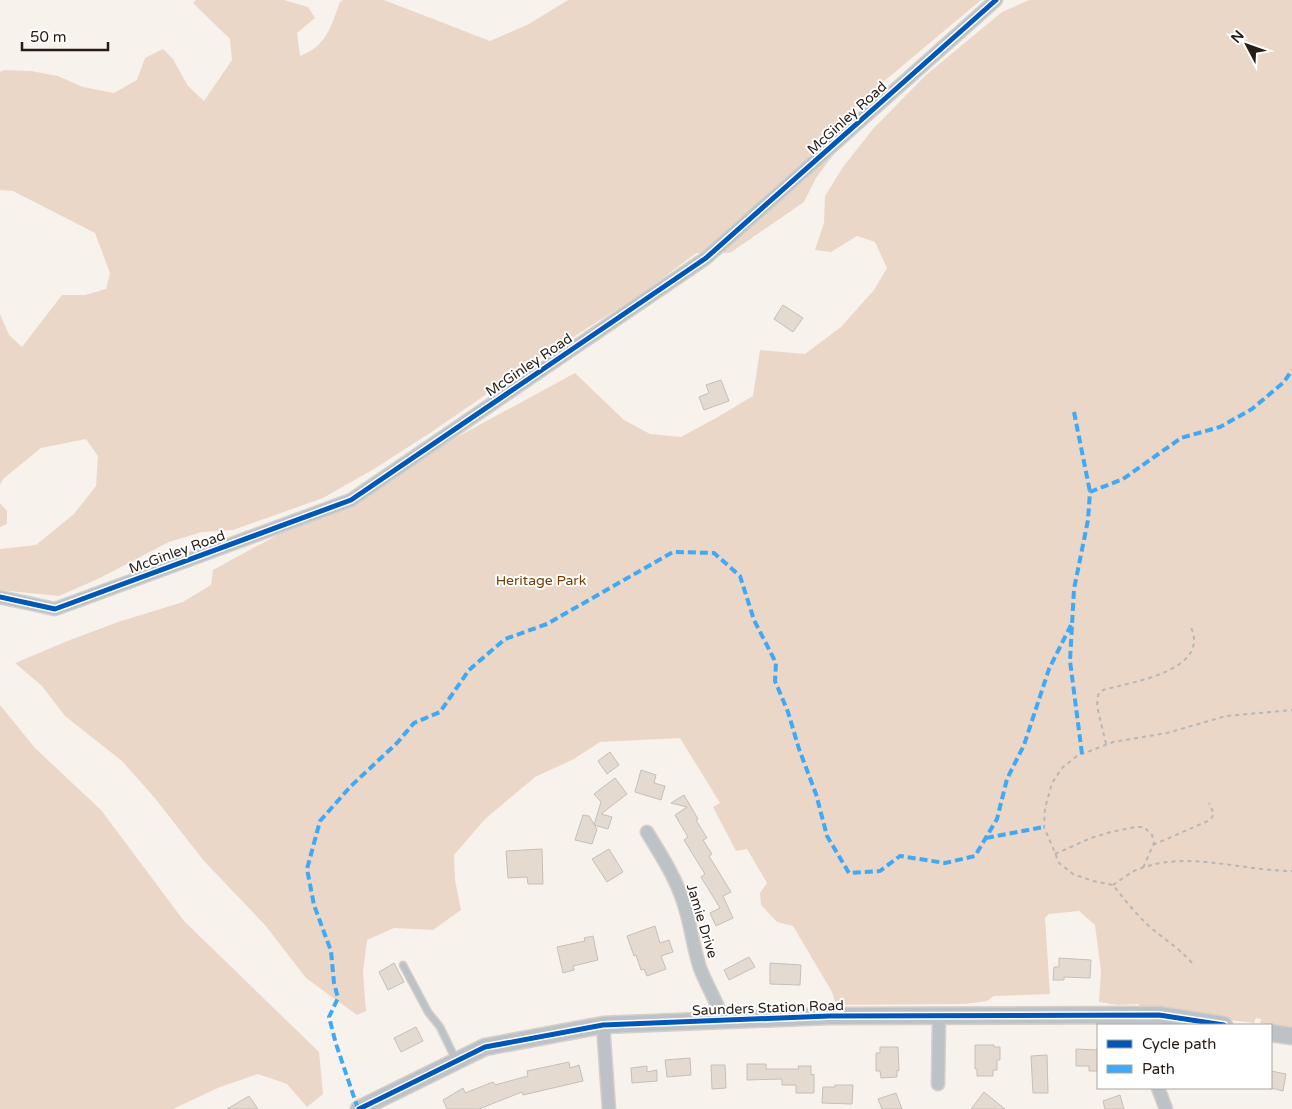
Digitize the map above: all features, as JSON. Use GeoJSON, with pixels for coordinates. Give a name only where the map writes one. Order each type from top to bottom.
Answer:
{"type":"FeatureCollection","features":[{"type":"Feature","properties":{"kind":"street","name":"McGinley Road"},"geometry":{"type":"LineString","coordinates":[[0,596],[54,609],[351,500],[706,258],[996,0]]}},
{"type":"Feature","properties":{"kind":"street","name":"Jamie Drive"},"geometry":{"type":"LineString","coordinates":[[647,832],[670,872],[684,904],[702,973],[724,1020]]}},
{"type":"Feature","properties":{"kind":"street","name":"Saunders Station Road"},"geometry":{"type":"LineString","coordinates":[[359,1109],[485,1047],[603,1025],[829,1016],[1159,1020],[1211,1024]]}},
{"type":"Feature","properties":{"kind":"street"},"geometry":{"type":"LineString","coordinates":[[938,1084],[939,1017]]}},
{"type":"Feature","properties":{"kind":"street"},"geometry":{"type":"LineString","coordinates":[[603,1025],[609,1109]]}},
{"type":"Feature","properties":{"kind":"street"},"geometry":{"type":"LineString","coordinates":[[1272,1032],[1292,1036]]}},
{"type":"Feature","properties":{"kind":"street"},"geometry":{"type":"LineString","coordinates":[[1158,1089],[1166,1109]]}},
{"type":"Feature","properties":{"kind":"lane"},"geometry":{"type":"LineString","coordinates":[[403,965],[428,1012],[440,1027],[456,1061]]}},
{"type":"Feature","properties":{"kind":"path"},"geometry":{"type":"LineString","coordinates":[[1106,744],[1097,706],[1098,695],[1104,690],[1164,673],[1179,664],[1190,654],[1194,644],[1190,625]]}},
{"type":"Feature","properties":{"kind":"path"},"geometry":{"type":"LineString","coordinates":[[1192,963],[1180,949],[1150,926],[1126,902],[1113,885],[1073,874],[1059,863],[1044,827],[1045,808],[1052,783],[1062,768],[1077,756],[1106,744],[1167,733],[1226,716],[1292,710]]}},
{"type":"Feature","properties":{"kind":"path"},"geometry":{"type":"LineString","coordinates":[[1153,845],[1210,820],[1214,814],[1209,803]]}},
{"type":"Feature","properties":{"kind":"path"},"geometry":{"type":"LineString","coordinates":[[1055,854],[1091,838],[1135,827],[1144,827],[1152,835],[1153,845],[1142,869]]}},
{"type":"Feature","properties":{"kind":"path"},"geometry":{"type":"LineString","coordinates":[[1113,885],[1132,872],[1167,863],[1198,862],[1276,871],[1292,871]]}},
{"type":"Feature","properties":{"kind":"green space"},"geometry":{"type":"Polygon","coordinates":[[[196,0],[284,0],[308,7],[315,18],[297,33],[300,56],[309,52],[322,41],[331,27],[340,2],[343,0],[384,0],[490,41],[529,24],[568,0],[981,0],[864,98],[834,127],[834,154],[816,178],[804,202],[730,253],[696,253],[643,293],[532,363],[374,469],[323,498],[233,530],[202,532],[169,542],[100,578],[59,596],[0,590],[0,549],[36,545],[74,514],[96,486],[98,456],[86,439],[41,448],[3,479],[0,485],[0,314],[9,335],[22,347],[62,295],[85,295],[106,289],[110,273],[95,233],[13,191],[0,190],[0,72],[4,70],[31,71],[58,76],[83,87],[114,93],[137,80],[145,58],[163,49],[173,59],[188,86],[204,101],[232,60],[230,39],[193,3],[196,0]]]}},
{"type":"Feature","properties":{"kind":"green space","name":"Heritage Park"},"geometry":{"type":"Polygon","coordinates":[[[1029,0],[1292,0],[1292,1028],[1260,1023],[1261,1019],[1256,1018],[1254,1023],[1139,1009],[1139,1004],[1118,1005],[1099,1002],[1101,971],[1095,925],[1079,911],[1049,914],[1045,918],[1050,994],[994,996],[987,1001],[965,1004],[836,1005],[832,992],[793,926],[777,922],[761,905],[760,893],[767,883],[747,849],[736,851],[713,807],[720,803],[680,738],[600,742],[574,759],[535,777],[485,819],[454,855],[455,880],[461,910],[433,930],[394,928],[367,940],[363,972],[366,1011],[357,1015],[306,978],[265,925],[204,861],[154,797],[122,761],[65,716],[42,686],[15,663],[118,622],[183,602],[211,585],[213,570],[575,373],[624,420],[650,434],[681,437],[753,396],[760,350],[805,354],[841,327],[874,290],[887,268],[875,242],[857,236],[831,252],[815,250],[824,223],[825,196],[843,167],[873,129],[926,75],[1002,12],[1029,0]]]}},
{"type":"Feature","properties":{"kind":"green space"},"geometry":{"type":"Polygon","coordinates":[[[0,503],[7,511],[7,524],[0,527],[0,503]]]}},
{"type":"Feature","properties":{"kind":"green space"},"geometry":{"type":"Polygon","coordinates":[[[0,705],[35,748],[101,810],[184,921],[319,1052],[323,1094],[307,1107],[287,1084],[258,1074],[220,1087],[173,1109],[0,1109],[0,705]]]}},
{"type":"Feature","properties":{"kind":"building"},"geometry":{"type":"Polygon","coordinates":[[[783,305],[803,318],[793,332],[774,319],[783,305]]]}},
{"type":"Feature","properties":{"kind":"building"},"geometry":{"type":"Polygon","coordinates":[[[721,380],[729,401],[704,410],[699,397],[709,393],[706,385],[721,380]]]}},
{"type":"Feature","properties":{"kind":"building"},"geometry":{"type":"Polygon","coordinates":[[[610,752],[619,765],[607,774],[598,761],[610,752]]]}},
{"type":"Feature","properties":{"kind":"building"},"geometry":{"type":"Polygon","coordinates":[[[641,770],[656,775],[654,783],[665,786],[661,800],[635,792],[641,770]]]}},
{"type":"Feature","properties":{"kind":"building"},"geometry":{"type":"Polygon","coordinates":[[[615,778],[627,794],[601,814],[612,817],[608,829],[594,825],[601,802],[594,794],[615,778]]]}},
{"type":"Feature","properties":{"kind":"building"},"geometry":{"type":"Polygon","coordinates":[[[684,795],[707,838],[703,840],[712,854],[709,856],[731,892],[723,896],[733,918],[716,926],[710,913],[720,908],[701,877],[705,874],[684,840],[688,837],[675,815],[687,807],[671,803],[684,795]]]}},
{"type":"Feature","properties":{"kind":"building"},"geometry":{"type":"Polygon","coordinates":[[[583,815],[589,816],[597,829],[592,844],[575,840],[583,815]]]}},
{"type":"Feature","properties":{"kind":"building"},"geometry":{"type":"Polygon","coordinates":[[[542,849],[543,884],[528,884],[527,877],[508,878],[506,851],[542,849]]]}},
{"type":"Feature","properties":{"kind":"building"},"geometry":{"type":"Polygon","coordinates":[[[609,849],[623,872],[607,882],[592,859],[609,849]]]}},
{"type":"Feature","properties":{"kind":"building"},"geometry":{"type":"Polygon","coordinates":[[[655,926],[660,943],[669,940],[673,952],[661,956],[666,969],[647,976],[644,969],[641,970],[636,955],[634,956],[627,936],[655,926]]]}},
{"type":"Feature","properties":{"kind":"building"},"geometry":{"type":"Polygon","coordinates":[[[593,936],[598,960],[573,966],[574,970],[563,973],[557,947],[585,941],[584,938],[593,936]]]}},
{"type":"Feature","properties":{"kind":"building"},"geometry":{"type":"Polygon","coordinates":[[[749,957],[755,967],[729,980],[724,970],[749,957]]]}},
{"type":"Feature","properties":{"kind":"building"},"geometry":{"type":"Polygon","coordinates":[[[1059,958],[1091,960],[1090,978],[1064,977],[1064,980],[1053,980],[1054,967],[1059,967],[1059,958]]]}},
{"type":"Feature","properties":{"kind":"building"},"geometry":{"type":"Polygon","coordinates":[[[394,963],[404,982],[388,990],[379,972],[394,963]]]}},
{"type":"Feature","properties":{"kind":"building"},"geometry":{"type":"Polygon","coordinates":[[[770,963],[801,965],[800,985],[770,984],[770,963]]]}},
{"type":"Feature","properties":{"kind":"building"},"geometry":{"type":"Polygon","coordinates":[[[416,1027],[423,1041],[401,1052],[394,1038],[416,1027]]]}},
{"type":"Feature","properties":{"kind":"building"},"geometry":{"type":"Polygon","coordinates":[[[975,1045],[994,1045],[994,1047],[1000,1047],[1000,1060],[997,1060],[997,1070],[993,1070],[993,1076],[977,1076],[977,1069],[975,1069],[975,1045]]]}},
{"type":"Feature","properties":{"kind":"building"},"geometry":{"type":"Polygon","coordinates":[[[880,1047],[898,1047],[899,1071],[897,1070],[897,1077],[881,1078],[880,1071],[876,1071],[876,1053],[880,1053],[880,1047]]]}},
{"type":"Feature","properties":{"kind":"building"},"geometry":{"type":"Polygon","coordinates":[[[1076,1049],[1097,1050],[1097,1071],[1089,1071],[1089,1066],[1076,1066],[1076,1049]]]}},
{"type":"Feature","properties":{"kind":"building"},"geometry":{"type":"Polygon","coordinates":[[[1047,1055],[1048,1093],[1033,1093],[1031,1056],[1047,1055]]]}},
{"type":"Feature","properties":{"kind":"building"},"geometry":{"type":"Polygon","coordinates":[[[690,1058],[691,1075],[667,1077],[665,1060],[690,1058]]]}},
{"type":"Feature","properties":{"kind":"building"},"geometry":{"type":"Polygon","coordinates":[[[569,1062],[570,1068],[579,1065],[583,1081],[523,1095],[522,1092],[479,1109],[447,1109],[443,1100],[463,1088],[465,1093],[493,1082],[495,1085],[528,1076],[527,1071],[569,1062]]]}},
{"type":"Feature","properties":{"kind":"building"},"geometry":{"type":"Polygon","coordinates":[[[747,1064],[766,1064],[766,1069],[799,1069],[798,1066],[811,1066],[811,1075],[814,1074],[814,1093],[796,1093],[796,1085],[782,1085],[782,1079],[747,1080],[747,1064]]]}},
{"type":"Feature","properties":{"kind":"building"},"geometry":{"type":"Polygon","coordinates":[[[711,1065],[725,1065],[726,1088],[712,1089],[711,1065]]]}},
{"type":"Feature","properties":{"kind":"building"},"geometry":{"type":"Polygon","coordinates":[[[647,1066],[647,1072],[657,1070],[657,1081],[632,1083],[631,1068],[647,1066]]]}},
{"type":"Feature","properties":{"kind":"building"},"geometry":{"type":"Polygon","coordinates":[[[1272,1071],[1286,1074],[1283,1091],[1272,1088],[1272,1071]]]}},
{"type":"Feature","properties":{"kind":"building"},"geometry":{"type":"Polygon","coordinates":[[[835,1085],[853,1085],[852,1104],[822,1103],[823,1087],[835,1087],[835,1085]]]}},
{"type":"Feature","properties":{"kind":"building"},"geometry":{"type":"Polygon","coordinates":[[[984,1092],[1005,1109],[971,1109],[984,1092]]]}},
{"type":"Feature","properties":{"kind":"building"},"geometry":{"type":"Polygon","coordinates":[[[896,1093],[902,1109],[882,1109],[878,1099],[896,1093]]]}},
{"type":"Feature","properties":{"kind":"building"},"geometry":{"type":"Polygon","coordinates":[[[1120,1095],[1124,1109],[1105,1109],[1103,1101],[1120,1095]]]}},
{"type":"Feature","properties":{"kind":"building"},"geometry":{"type":"Polygon","coordinates":[[[249,1096],[258,1109],[227,1109],[249,1096]]]}},
{"type":"Feature","properties":{"kind":"marked path"},"geometry":{"type":"LineString","coordinates":[[1082,754],[1070,661],[1074,589],[1088,520],[1090,492],[1123,479],[1181,438],[1220,427],[1252,409],[1284,382],[1292,370]]}},
{"type":"Feature","properties":{"kind":"marked path"},"geometry":{"type":"LineString","coordinates":[[1074,412],[1090,492]]}},
{"type":"Feature","properties":{"kind":"marked path"},"geometry":{"type":"LineString","coordinates":[[358,1109],[329,1017],[338,998],[334,983],[331,951],[314,905],[307,869],[320,821],[351,786],[397,743],[414,723],[440,712],[469,670],[505,639],[547,624],[673,552],[714,553],[740,576],[754,620],[776,663],[775,681],[788,712],[799,749],[816,794],[827,836],[849,873],[880,871],[900,856],[945,863],[975,856],[997,819],[1007,779],[1024,745],[1049,669],[1072,623]]}},
{"type":"Feature","properties":{"kind":"marked path"},"geometry":{"type":"LineString","coordinates":[[986,838],[1044,827]]}},
{"type":"Feature","properties":{"kind":"cycle path"},"geometry":{"type":"LineString","coordinates":[[0,597],[55,609],[351,500],[706,258],[996,0]]}},
{"type":"Feature","properties":{"kind":"cycle path"},"geometry":{"type":"LineString","coordinates":[[359,1109],[485,1047],[603,1025],[829,1016],[1159,1015],[1218,1024]]}}]}
